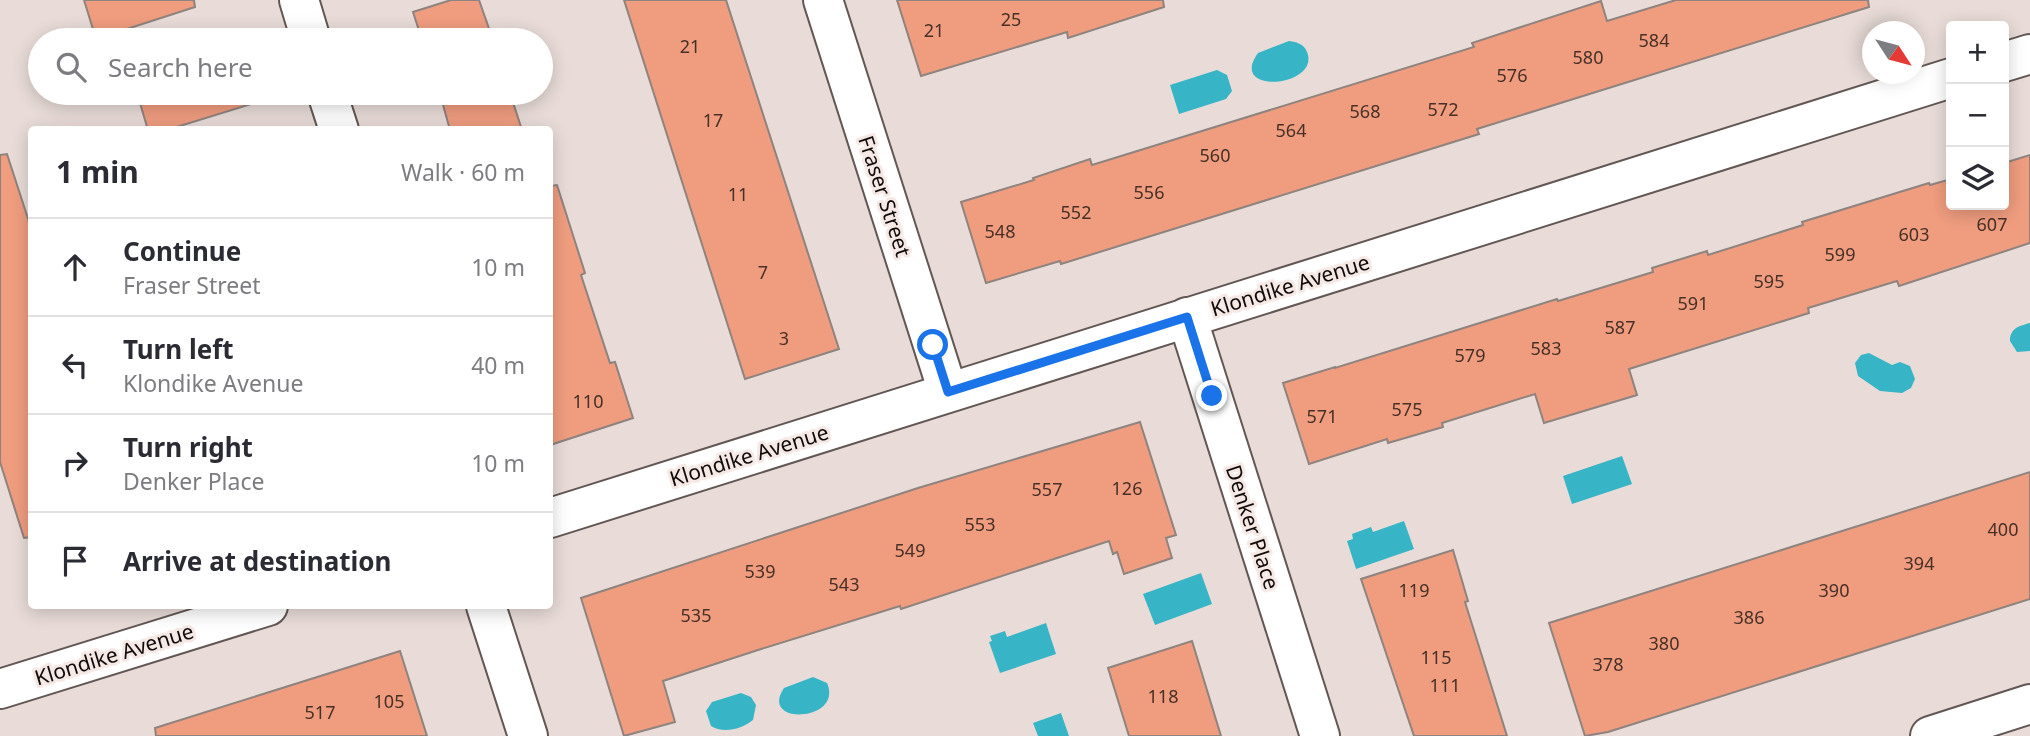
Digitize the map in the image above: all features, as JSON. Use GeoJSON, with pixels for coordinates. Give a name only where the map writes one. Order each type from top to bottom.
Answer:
{"type":"FeatureCollection","features":[{"type":"Feature","properties":{"kind":"street"},"geometry":{"type":"LineString","coordinates":[[299,0],[307,28]]}},
{"type":"Feature","properties":{"kind":"street","name":"Fraser Street"},"geometry":{"type":"LineString","coordinates":[[822,0],[948,392]]}},
{"type":"Feature","properties":{"kind":"street"},"geometry":{"type":"LineString","coordinates":[[2009,60],[2030,54]]}},
{"type":"Feature","properties":{"kind":"street","name":"Klondike Avenue"},"geometry":{"type":"LineString","coordinates":[[553,516],[1946,80]]}},
{"type":"Feature","properties":{"kind":"street"},"geometry":{"type":"LineString","coordinates":[[331,105],[338,126]]}},
{"type":"Feature","properties":{"kind":"street","name":"Denker Place"},"geometry":{"type":"LineString","coordinates":[[1187,317],[1320,736]]}},
{"type":"Feature","properties":{"kind":"street","name":"Klondike Avenue"},"geometry":{"type":"LineString","coordinates":[[0,689],[258,609]]}},
{"type":"Feature","properties":{"kind":"street"},"geometry":{"type":"LineString","coordinates":[[487,609],[528,736]]}},
{"type":"Feature","properties":{"kind":"street"},"geometry":{"type":"LineString","coordinates":[[1930,736],[2030,704]]}},
{"type":"Feature","properties":{"kind":"water"},"geometry":{"type":"Polygon","coordinates":[[[1289,41],[1300,44],[1307,52],[1308,64],[1301,73],[1276,82],[1264,81],[1255,76],[1252,67],[1258,53],[1289,41]]]}},
{"type":"Feature","properties":{"kind":"water"},"geometry":{"type":"Polygon","coordinates":[[[1217,70],[1227,75],[1232,91],[1226,99],[1179,114],[1170,85],[1217,70]]]}},
{"type":"Feature","properties":{"kind":"water"},"geometry":{"type":"Polygon","coordinates":[[[2030,323],[2030,351],[2017,352],[2010,341],[2013,330],[2030,323]]]}},
{"type":"Feature","properties":{"kind":"water"},"geometry":{"type":"Polygon","coordinates":[[[1869,353],[1892,365],[1900,362],[1910,366],[1915,379],[1911,388],[1902,393],[1880,391],[1858,376],[1855,363],[1861,355],[1869,353]]]}},
{"type":"Feature","properties":{"kind":"water"},"geometry":{"type":"Polygon","coordinates":[[[1622,456],[1632,484],[1572,504],[1563,476],[1622,456]]]}},
{"type":"Feature","properties":{"kind":"water"},"geometry":{"type":"Polygon","coordinates":[[[1404,521],[1414,549],[1356,569],[1347,541],[1353,539],[1352,534],[1371,527],[1373,532],[1404,521]]]}},
{"type":"Feature","properties":{"kind":"water"},"geometry":{"type":"Polygon","coordinates":[[[1201,573],[1212,604],[1155,625],[1143,594],[1201,573]]]}},
{"type":"Feature","properties":{"kind":"water"},"geometry":{"type":"Polygon","coordinates":[[[1046,623],[1056,654],[1000,673],[989,642],[992,641],[990,636],[1005,631],[1007,637],[1046,623]]]}},
{"type":"Feature","properties":{"kind":"water"},"geometry":{"type":"Polygon","coordinates":[[[813,677],[827,683],[829,696],[824,706],[814,712],[802,714],[782,709],[779,700],[784,688],[813,677]]]}},
{"type":"Feature","properties":{"kind":"water"},"geometry":{"type":"Polygon","coordinates":[[[741,693],[751,697],[756,705],[753,720],[732,729],[721,730],[711,726],[706,711],[712,702],[741,693]]]}},
{"type":"Feature","properties":{"kind":"water"},"geometry":{"type":"Polygon","coordinates":[[[1061,713],[1069,736],[1038,736],[1033,723],[1061,713]]]}},
{"type":"Feature","properties":{"kind":"building"},"geometry":{"type":"Polygon","coordinates":[[[84,0],[194,0],[195,7],[130,28],[93,28],[84,0]]]}},
{"type":"Feature","properties":{"kind":"building"},"geometry":{"type":"Polygon","coordinates":[[[451,0],[479,0],[489,28],[418,28],[413,12],[451,0]]]}},
{"type":"Feature","properties":{"kind":"building"},"geometry":{"type":"Polygon","coordinates":[[[624,0],[726,0],[839,349],[745,379],[624,0]]]}},
{"type":"Feature","properties":{"kind":"building"},"geometry":{"type":"Polygon","coordinates":[[[897,0],[1163,0],[1164,7],[1068,38],[1067,32],[921,76],[897,0]]]}},
{"type":"Feature","properties":{"kind":"building"},"geometry":{"type":"Polygon","coordinates":[[[1676,0],[1868,0],[1869,7],[1477,129],[1479,134],[1061,264],[1060,261],[986,283],[961,202],[1034,180],[1033,178],[1090,159],[1092,165],[1474,47],[1472,43],[1601,1],[1607,21],[1676,0]]]}},
{"type":"Feature","properties":{"kind":"building"},"geometry":{"type":"Polygon","coordinates":[[[141,105],[248,105],[180,126],[147,126],[141,105]]]}},
{"type":"Feature","properties":{"kind":"building"},"geometry":{"type":"Polygon","coordinates":[[[443,105],[514,105],[521,126],[449,126],[443,105]]]}},
{"type":"Feature","properties":{"kind":"building"},"geometry":{"type":"Polygon","coordinates":[[[7,154],[28,219],[28,538],[24,538],[0,462],[0,155],[7,154]]]}},
{"type":"Feature","properties":{"kind":"building"},"geometry":{"type":"Polygon","coordinates":[[[2030,155],[2030,243],[1899,286],[1897,281],[1808,308],[1809,313],[1629,369],[1637,395],[1544,423],[1535,394],[1442,423],[1443,427],[1388,443],[1387,439],[1309,464],[1283,383],[1653,272],[1652,268],[1707,251],[1708,255],[1803,225],[1802,222],[1929,183],[1930,185],[1946,180],[1946,210],[2009,210],[2009,161],[2030,155]]]}},
{"type":"Feature","properties":{"kind":"building"},"geometry":{"type":"Polygon","coordinates":[[[557,185],[585,273],[581,275],[610,363],[615,362],[633,418],[553,444],[553,186],[557,185]]]}},
{"type":"Feature","properties":{"kind":"building"},"geometry":{"type":"Polygon","coordinates":[[[1140,422],[1176,535],[1166,538],[1172,558],[1124,574],[1117,552],[1113,554],[1109,541],[901,609],[900,606],[758,650],[663,681],[675,722],[624,736],[581,598],[918,488],[1140,422]]]}},
{"type":"Feature","properties":{"kind":"building"},"geometry":{"type":"Polygon","coordinates":[[[2030,472],[2030,599],[1608,732],[1585,736],[1549,623],[2030,472]]]}},
{"type":"Feature","properties":{"kind":"building"},"geometry":{"type":"Polygon","coordinates":[[[1453,550],[1468,601],[1465,602],[1507,736],[1414,736],[1361,579],[1453,550]]]}},
{"type":"Feature","properties":{"kind":"building"},"geometry":{"type":"Polygon","coordinates":[[[1192,641],[1221,736],[1129,736],[1108,668],[1192,641]]]}},
{"type":"Feature","properties":{"kind":"building"},"geometry":{"type":"Polygon","coordinates":[[[400,651],[427,736],[156,736],[155,728],[400,651]]]}},
{"type":"Feature","properties":{"kind":"route"},"geometry":{"type":"LineString","coordinates":[[933,345],[948,392],[1187,317],[1212,396]]}}]}
